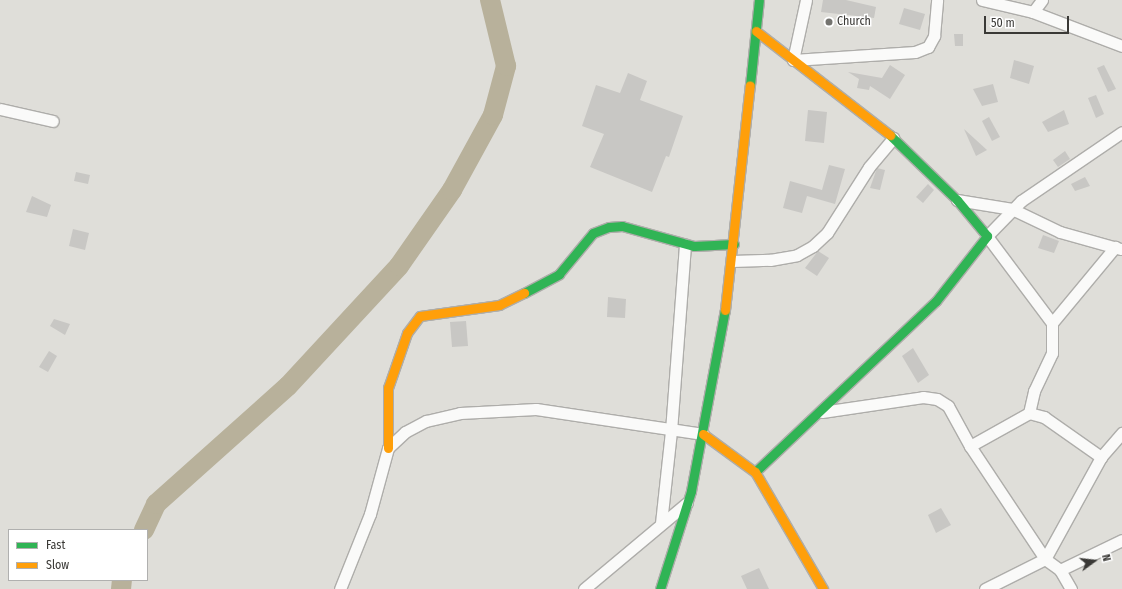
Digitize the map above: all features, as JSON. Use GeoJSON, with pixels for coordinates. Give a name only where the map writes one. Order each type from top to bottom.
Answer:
{"type":"FeatureCollection","features":[{"type":"Feature","properties":{"kind":"street"},"geometry":{"type":"LineString","coordinates":[[660,589],[687,503],[703,434],[732,261],[759,0]]}},
{"type":"Feature","properties":{"kind":"street"},"geometry":{"type":"LineString","coordinates":[[793,60],[806,0]]}},
{"type":"Feature","properties":{"kind":"street"},"geometry":{"type":"LineString","coordinates":[[793,60],[915,52],[928,47],[934,36],[937,0]]}},
{"type":"Feature","properties":{"kind":"street"},"geometry":{"type":"LineString","coordinates":[[982,0],[1033,12],[1122,46]]}},
{"type":"Feature","properties":{"kind":"street"},"geometry":{"type":"LineString","coordinates":[[1033,12],[1042,0]]}},
{"type":"Feature","properties":{"kind":"street"},"geometry":{"type":"LineString","coordinates":[[756,31],[893,138],[957,200],[1052,323],[1052,353],[1034,391],[1029,413]]}},
{"type":"Feature","properties":{"kind":"street"},"geometry":{"type":"LineString","coordinates":[[0,109],[53,121]]}},
{"type":"Feature","properties":{"kind":"street"},"geometry":{"type":"LineString","coordinates":[[755,472],[822,412],[936,301],[986,236],[1012,209],[1122,132]]}},
{"type":"Feature","properties":{"kind":"street"},"geometry":{"type":"LineString","coordinates":[[732,261],[770,260],[797,255],[813,246],[827,232],[869,167],[893,138]]}},
{"type":"Feature","properties":{"kind":"street"},"geometry":{"type":"LineString","coordinates":[[957,200],[1012,209],[1060,232],[1119,248],[1052,323]]}},
{"type":"Feature","properties":{"kind":"street"},"geometry":{"type":"LineString","coordinates":[[340,589],[370,514],[388,448],[388,388],[407,333],[420,316],[499,305],[517,297],[559,274],[593,233],[609,226],[622,226],[685,245],[734,244]]}},
{"type":"Feature","properties":{"kind":"street"},"geometry":{"type":"LineString","coordinates":[[661,523],[672,431],[685,245]]}},
{"type":"Feature","properties":{"kind":"street"},"geometry":{"type":"LineString","coordinates":[[822,412],[923,397],[937,399],[948,406],[970,446],[1045,560],[1060,570],[1071,589]]}},
{"type":"Feature","properties":{"kind":"street"},"geometry":{"type":"LineString","coordinates":[[388,448],[405,432],[426,421],[460,413],[536,409],[672,431],[703,434],[755,472],[823,589]]}},
{"type":"Feature","properties":{"kind":"street"},"geometry":{"type":"LineString","coordinates":[[970,446],[1029,413],[1044,417],[1101,457]]}},
{"type":"Feature","properties":{"kind":"street"},"geometry":{"type":"LineString","coordinates":[[985,589],[1045,560],[1101,457],[1122,433]]}},
{"type":"Feature","properties":{"kind":"street"},"geometry":{"type":"LineString","coordinates":[[584,589],[637,547],[661,523],[687,503]]}},
{"type":"Feature","properties":{"kind":"street"},"geometry":{"type":"LineString","coordinates":[[1060,570],[1122,540]]}},
{"type":"Feature","properties":{"kind":"building"},"geometry":{"type":"Polygon","coordinates":[[[823,0],[846,0],[876,7],[874,18],[821,12],[823,0]]]}},
{"type":"Feature","properties":{"kind":"building"},"geometry":{"type":"Polygon","coordinates":[[[904,8],[925,14],[920,30],[899,24],[904,8]]]}},
{"type":"Feature","properties":{"kind":"building"},"geometry":{"type":"Polygon","coordinates":[[[954,34],[963,34],[963,46],[955,46],[954,34]]]}},
{"type":"Feature","properties":{"kind":"building"},"geometry":{"type":"Polygon","coordinates":[[[1014,60],[1034,66],[1029,84],[1010,78],[1014,60]]]}},
{"type":"Feature","properties":{"kind":"building"},"geometry":{"type":"Polygon","coordinates":[[[890,65],[905,75],[890,99],[870,86],[869,90],[857,88],[859,79],[848,72],[882,78],[890,65]]]}},
{"type":"Feature","properties":{"kind":"building"},"geometry":{"type":"Polygon","coordinates":[[[1104,65],[1116,89],[1108,92],[1097,68],[1104,65]]]}},
{"type":"Feature","properties":{"kind":"building"},"geometry":{"type":"Polygon","coordinates":[[[628,73],[647,81],[640,100],[683,116],[669,157],[666,156],[652,192],[590,167],[604,134],[582,126],[596,85],[620,93],[628,73]]]}},
{"type":"Feature","properties":{"kind":"building"},"geometry":{"type":"Polygon","coordinates":[[[993,84],[998,102],[982,106],[973,89],[993,84]]]}},
{"type":"Feature","properties":{"kind":"building"},"geometry":{"type":"Polygon","coordinates":[[[1096,95],[1104,114],[1096,118],[1088,98],[1096,95]]]}},
{"type":"Feature","properties":{"kind":"building"},"geometry":{"type":"Polygon","coordinates":[[[808,110],[827,112],[824,143],[805,141],[808,110]]]}},
{"type":"Feature","properties":{"kind":"building"},"geometry":{"type":"Polygon","coordinates":[[[1064,110],[1069,124],[1048,132],[1042,122],[1064,110]]]}},
{"type":"Feature","properties":{"kind":"building"},"geometry":{"type":"Polygon","coordinates":[[[989,117],[1000,137],[992,141],[982,121],[989,117]]]}},
{"type":"Feature","properties":{"kind":"building"},"geometry":{"type":"Polygon","coordinates":[[[964,129],[987,150],[976,156],[964,129]]]}},
{"type":"Feature","properties":{"kind":"building"},"geometry":{"type":"Polygon","coordinates":[[[1065,151],[1070,159],[1058,167],[1053,160],[1065,151]]]}},
{"type":"Feature","properties":{"kind":"building"},"geometry":{"type":"Polygon","coordinates":[[[829,165],[845,169],[835,204],[807,196],[802,213],[783,208],[790,181],[822,190],[829,165]]]}},
{"type":"Feature","properties":{"kind":"building"},"geometry":{"type":"Polygon","coordinates":[[[877,168],[885,170],[880,190],[870,188],[877,168]]]}},
{"type":"Feature","properties":{"kind":"building"},"geometry":{"type":"Polygon","coordinates":[[[76,172],[90,175],[88,184],[74,181],[76,172]]]}},
{"type":"Feature","properties":{"kind":"building"},"geometry":{"type":"Polygon","coordinates":[[[1085,177],[1090,186],[1075,191],[1071,184],[1085,177]]]}},
{"type":"Feature","properties":{"kind":"building"},"geometry":{"type":"Polygon","coordinates":[[[928,184],[934,190],[923,203],[916,197],[928,184]]]}},
{"type":"Feature","properties":{"kind":"building"},"geometry":{"type":"Polygon","coordinates":[[[32,196],[51,205],[47,217],[26,212],[32,196]]]}},
{"type":"Feature","properties":{"kind":"building"},"geometry":{"type":"Polygon","coordinates":[[[73,229],[89,233],[85,250],[69,246],[73,229]]]}},
{"type":"Feature","properties":{"kind":"building"},"geometry":{"type":"Polygon","coordinates":[[[1043,235],[1059,241],[1054,253],[1038,248],[1043,235]]]}},
{"type":"Feature","properties":{"kind":"building"},"geometry":{"type":"Polygon","coordinates":[[[818,251],[829,258],[817,276],[805,268],[818,251]]]}},
{"type":"Feature","properties":{"kind":"building"},"geometry":{"type":"Polygon","coordinates":[[[608,297],[626,299],[625,318],[607,317],[608,297]]]}},
{"type":"Feature","properties":{"kind":"building"},"geometry":{"type":"Polygon","coordinates":[[[54,319],[70,324],[65,335],[50,326],[54,319]]]}},
{"type":"Feature","properties":{"kind":"building"},"geometry":{"type":"Polygon","coordinates":[[[466,321],[468,346],[452,347],[450,322],[466,321]]]}},
{"type":"Feature","properties":{"kind":"building"},"geometry":{"type":"Polygon","coordinates":[[[913,348],[929,375],[918,383],[902,356],[913,348]]]}},
{"type":"Feature","properties":{"kind":"building"},"geometry":{"type":"Polygon","coordinates":[[[49,351],[57,356],[48,372],[39,367],[49,351]]]}},
{"type":"Feature","properties":{"kind":"building"},"geometry":{"type":"Polygon","coordinates":[[[941,508],[951,525],[936,533],[928,515],[941,508]]]}},
{"type":"Feature","properties":{"kind":"building"},"geometry":{"type":"Polygon","coordinates":[[[759,568],[769,589],[747,589],[741,576],[759,568]]]}},
{"type":"Feature","properties":{"kind":"waterway"},"geometry":{"type":"LineString","coordinates":[[144,529],[156,504],[288,386],[399,266],[452,190],[493,115],[506,66],[490,0]]}},
{"type":"Feature","properties":{"kind":"waterway"},"geometry":{"type":"LineString","coordinates":[[121,589],[122,581]]}},
{"type":"Feature","properties":{"kind":"traffic: fast"},"geometry":{"type":"LineString","coordinates":[[750,85],[759,0]]}},
{"type":"Feature","properties":{"kind":"traffic: fast"},"geometry":{"type":"LineString","coordinates":[[755,472],[936,301],[987,236],[957,200],[890,135]]}},
{"type":"Feature","properties":{"kind":"traffic: fast"},"geometry":{"type":"LineString","coordinates":[[524,293],[559,274],[593,233],[609,227],[622,226],[694,246],[734,244]]}},
{"type":"Feature","properties":{"kind":"traffic: fast"},"geometry":{"type":"LineString","coordinates":[[660,589],[691,491],[725,310]]}},
{"type":"Feature","properties":{"kind":"traffic: slow"},"geometry":{"type":"LineString","coordinates":[[756,31],[890,135]]}},
{"type":"Feature","properties":{"kind":"traffic: slow"},"geometry":{"type":"LineString","coordinates":[[725,310],[750,85]]}},
{"type":"Feature","properties":{"kind":"traffic: slow"},"geometry":{"type":"LineString","coordinates":[[388,448],[388,388],[407,333],[420,316],[499,305],[524,293]]}},
{"type":"Feature","properties":{"kind":"traffic: slow"},"geometry":{"type":"LineString","coordinates":[[703,434],[755,472],[823,589]]}},
{"type":"Feature","properties":{"kind":"place","name":"Church"},"geometry":{"type":"Point","coordinates":[829,22]}}]}
